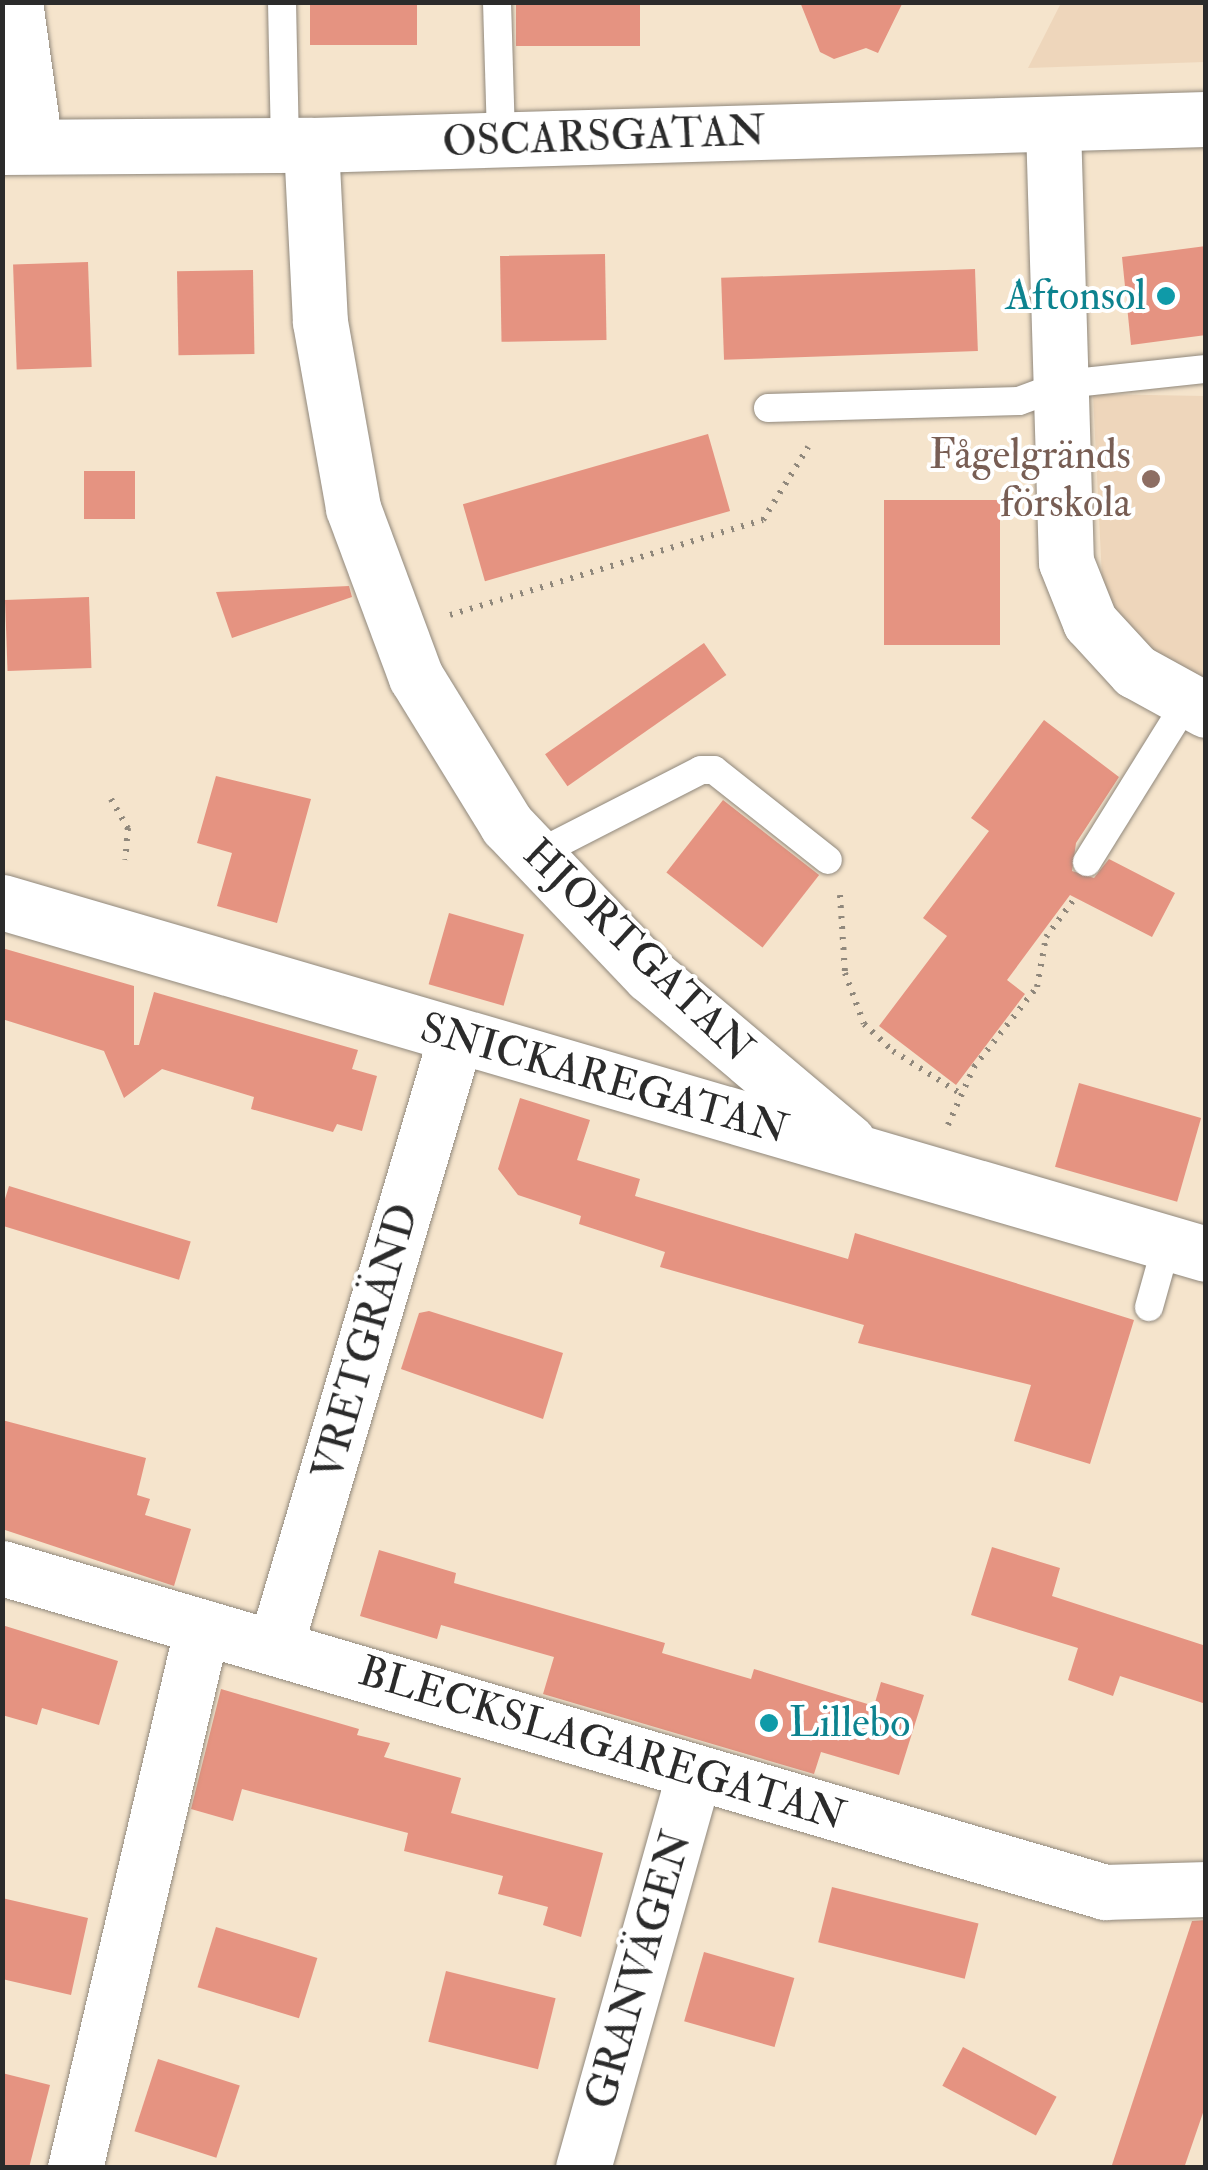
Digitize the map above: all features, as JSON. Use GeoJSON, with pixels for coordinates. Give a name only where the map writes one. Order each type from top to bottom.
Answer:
{"type":"FeatureCollection","features":[{"type":"Feature","properties":{"kind":"street"},"geometry":{"type":"LineString","coordinates":[[15,2],[19,146]]}},
{"type":"Feature","properties":{"kind":"street","name":"OSCARSGATAN"},"geometry":{"type":"LineString","coordinates":[[19,146],[298,145],[1206,119]]}},
{"type":"Feature","properties":{"kind":"street"},"geometry":{"type":"LineString","coordinates":[[1053,126],[1065,384],[1066,562],[1090,622],[1136,671],[1197,705]]}},
{"type":"Feature","properties":{"kind":"street","name":"HJORTGATAN"},"geometry":{"type":"LineString","coordinates":[[298,145],[320,322],[354,508],[416,677],[507,825],[535,856],[650,975],[861,1154]]}},
{"type":"Feature","properties":{"kind":"street","name":"SNICKAREGATAN"},"geometry":{"type":"LineString","coordinates":[[2,902],[1186,1248]]}},
{"type":"Feature","properties":{"kind":"street","name":"VRETGRÄND"},"geometry":{"type":"LineString","coordinates":[[276,1647],[456,1036]]}},
{"type":"Feature","properties":{"kind":"street","name":"BLECKSLAGAREGATAN"},"geometry":{"type":"LineString","coordinates":[[2,1568],[1105,1892],[1206,1889]]}},
{"type":"Feature","properties":{"kind":"street"},"geometry":{"type":"LineString","coordinates":[[75,2168],[202,1627]]}},
{"type":"Feature","properties":{"kind":"street","name":"GRANVÄGEN"},"geometry":{"type":"LineString","coordinates":[[584,2168],[694,1772]]}},
{"type":"Feature","properties":{"kind":"lane"},"geometry":{"type":"LineString","coordinates":[[282,2],[298,145]]}},
{"type":"Feature","properties":{"kind":"lane"},"geometry":{"type":"LineString","coordinates":[[497,2],[501,140]]}},
{"type":"Feature","properties":{"kind":"lane"},"geometry":{"type":"LineString","coordinates":[[768,408],[1018,401],[1065,384],[1206,369]]}},
{"type":"Feature","properties":{"kind":"lane"},"geometry":{"type":"LineString","coordinates":[[1087,862],[1197,705]]}},
{"type":"Feature","properties":{"kind":"lane"},"geometry":{"type":"LineString","coordinates":[[535,856],[701,770],[714,770],[828,860]]}},
{"type":"Feature","properties":{"kind":"lane"},"geometry":{"type":"LineString","coordinates":[[1149,1307],[1186,1248]]}},
{"type":"Feature","properties":{"kind":"path"},"geometry":{"type":"LineString","coordinates":[[467,610],[763,520],[808,447]]}},
{"type":"Feature","properties":{"kind":"path"},"geometry":{"type":"LineString","coordinates":[[111,798],[128,828],[125,860]]}},
{"type":"Feature","properties":{"kind":"path"},"geometry":{"type":"LineString","coordinates":[[828,860],[839,880],[850,995],[864,1024],[894,1051],[962,1094]]}},
{"type":"Feature","properties":{"kind":"path"},"geometry":{"type":"LineString","coordinates":[[955,1114],[974,1067],[1037,987],[1046,937],[1066,910]]}},
{"type":"Feature","properties":{"kind":"shaded area"},"geometry":{"type":"Polygon","coordinates":[[[1061,3],[1205,3],[1205,62],[1028,68],[1061,3]]]}},
{"type":"Feature","properties":{"kind":"shaded area","name":"Fågelgränds förskola"},"geometry":{"type":"Polygon","coordinates":[[[1093,394],[1205,396],[1205,687],[1140,652],[1103,597],[1093,394]]]}},
{"type":"Feature","properties":{"kind":"building"},"geometry":{"type":"Polygon","coordinates":[[[310,2],[417,2],[417,45],[310,45],[310,2]]]}},
{"type":"Feature","properties":{"kind":"building"},"geometry":{"type":"Polygon","coordinates":[[[516,2],[640,2],[640,46],[516,46],[516,2]]]}},
{"type":"Feature","properties":{"kind":"building"},"geometry":{"type":"Polygon","coordinates":[[[800,2],[903,2],[878,53],[866,48],[834,59],[820,52],[800,2]]]}},
{"type":"Feature","properties":{"kind":"building","name":"Aftonsol"},"geometry":{"type":"Polygon","coordinates":[[[1206,246],[1206,335],[1131,345],[1122,257],[1206,246]]]}},
{"type":"Feature","properties":{"kind":"building"},"geometry":{"type":"Polygon","coordinates":[[[605,254],[607,340],[502,342],[500,256],[605,254]]]}},
{"type":"Feature","properties":{"kind":"building"},"geometry":{"type":"Polygon","coordinates":[[[88,262],[92,367],[17,370],[13,265],[88,262]]]}},
{"type":"Feature","properties":{"kind":"building"},"geometry":{"type":"Polygon","coordinates":[[[975,269],[978,351],[724,360],[721,278],[975,269]]]}},
{"type":"Feature","properties":{"kind":"building"},"geometry":{"type":"Polygon","coordinates":[[[253,270],[254,354],[178,355],[177,271],[253,270]]]}},
{"type":"Feature","properties":{"kind":"building"},"geometry":{"type":"Polygon","coordinates":[[[708,434],[730,511],[485,581],[463,504],[708,434]]]}},
{"type":"Feature","properties":{"kind":"building"},"geometry":{"type":"Polygon","coordinates":[[[84,471],[135,471],[135,519],[84,519],[84,471]]]}},
{"type":"Feature","properties":{"kind":"building"},"geometry":{"type":"Polygon","coordinates":[[[884,500],[1000,500],[1000,645],[884,645],[884,500]]]}},
{"type":"Feature","properties":{"kind":"building"},"geometry":{"type":"Polygon","coordinates":[[[349,586],[352,597],[232,638],[216,592],[349,586]]]}},
{"type":"Feature","properties":{"kind":"building"},"geometry":{"type":"Polygon","coordinates":[[[89,597],[91,668],[8,671],[5,600],[89,597]]]}},
{"type":"Feature","properties":{"kind":"building"},"geometry":{"type":"Polygon","coordinates":[[[704,643],[726,675],[567,786],[545,754],[704,643]]]}},
{"type":"Feature","properties":{"kind":"building"},"geometry":{"type":"Polygon","coordinates":[[[1044,720],[1119,777],[1076,843],[1072,871],[1094,878],[1109,859],[1175,893],[1152,937],[1070,895],[1007,980],[1025,994],[956,1085],[879,1026],[947,936],[923,918],[989,831],[971,818],[1044,720]]]}},
{"type":"Feature","properties":{"kind":"building"},"geometry":{"type":"Polygon","coordinates":[[[216,776],[311,799],[277,923],[217,906],[232,853],[197,843],[216,776]]]}},
{"type":"Feature","properties":{"kind":"building"},"geometry":{"type":"Polygon","coordinates":[[[723,800],[819,875],[762,948],[666,872],[723,800]]]}},
{"type":"Feature","properties":{"kind":"building"},"geometry":{"type":"Polygon","coordinates":[[[449,913],[524,934],[504,1006],[429,984],[449,913]]]}},
{"type":"Feature","properties":{"kind":"building"},"geometry":{"type":"Polygon","coordinates":[[[2,948],[134,986],[134,1045],[139,1045],[154,992],[358,1050],[352,1069],[377,1076],[362,1131],[337,1124],[333,1132],[251,1109],[254,1097],[162,1069],[124,1098],[104,1051],[2,1019],[2,948]]]}},
{"type":"Feature","properties":{"kind":"building"},"geometry":{"type":"Polygon","coordinates":[[[1079,1083],[1201,1118],[1177,1202],[1055,1167],[1079,1083]]]}},
{"type":"Feature","properties":{"kind":"building"},"geometry":{"type":"Polygon","coordinates":[[[520,1098],[590,1120],[577,1160],[640,1179],[635,1196],[848,1259],[855,1233],[1134,1320],[1090,1464],[1014,1441],[1031,1385],[858,1343],[864,1325],[660,1267],[665,1252],[579,1224],[581,1216],[518,1195],[498,1169],[520,1098]]]}},
{"type":"Feature","properties":{"kind":"building"},"geometry":{"type":"Polygon","coordinates":[[[9,1186],[191,1242],[179,1280],[2,1226],[9,1186]]]}},
{"type":"Feature","properties":{"kind":"building"},"geometry":{"type":"Polygon","coordinates":[[[429,1311],[563,1353],[543,1419],[401,1369],[419,1313],[429,1311]]]}},
{"type":"Feature","properties":{"kind":"building"},"geometry":{"type":"Polygon","coordinates":[[[2,1420],[146,1458],[137,1495],[150,1499],[145,1515],[191,1529],[174,1586],[2,1529],[2,1420]]]}},
{"type":"Feature","properties":{"kind":"building"},"geometry":{"type":"Polygon","coordinates":[[[992,1547],[1060,1568],[1052,1596],[1206,1646],[1206,1704],[1120,1676],[1113,1696],[1068,1680],[1078,1648],[971,1615],[992,1547]]]}},
{"type":"Feature","properties":{"kind":"building"},"geometry":{"type":"Polygon","coordinates":[[[379,1550],[456,1573],[454,1583],[665,1643],[662,1653],[751,1679],[754,1669],[874,1706],[881,1682],[924,1695],[899,1775],[821,1752],[814,1774],[543,1694],[554,1657],[441,1625],[437,1639],[360,1616],[379,1550]]]}},
{"type":"Feature","properties":{"kind":"building"},"geometry":{"type":"Polygon","coordinates":[[[2,1625],[118,1661],[99,1725],[42,1708],[37,1725],[2,1715],[2,1625]]]}},
{"type":"Feature","properties":{"kind":"building"},"geometry":{"type":"Polygon","coordinates":[[[221,1689],[359,1729],[357,1735],[390,1743],[384,1757],[461,1778],[451,1813],[603,1853],[581,1937],[543,1925],[548,1907],[498,1894],[503,1876],[404,1851],[408,1833],[242,1789],[233,1821],[191,1809],[221,1689]]]}},
{"type":"Feature","properties":{"kind":"building"},"geometry":{"type":"Polygon","coordinates":[[[832,1887],[979,1924],[965,1979],[818,1942],[832,1887]]]}},
{"type":"Feature","properties":{"kind":"building"},"geometry":{"type":"Polygon","coordinates":[[[2,1898],[88,1918],[71,1995],[2,1979],[2,1898]]]}},
{"type":"Feature","properties":{"kind":"building"},"geometry":{"type":"Polygon","coordinates":[[[1206,1920],[1206,2104],[1184,2168],[1111,2168],[1192,1921],[1206,1920]]]}},
{"type":"Feature","properties":{"kind":"building"},"geometry":{"type":"Polygon","coordinates":[[[216,1927],[317,1958],[299,2018],[198,1987],[216,1927]]]}},
{"type":"Feature","properties":{"kind":"building"},"geometry":{"type":"Polygon","coordinates":[[[704,1952],[794,1978],[775,2047],[684,2021],[704,1952]]]}},
{"type":"Feature","properties":{"kind":"building"},"geometry":{"type":"Polygon","coordinates":[[[446,1971],[556,1998],[538,2069],[428,2042],[446,1971]]]}},
{"type":"Feature","properties":{"kind":"building"},"geometry":{"type":"Polygon","coordinates":[[[963,2047],[1057,2097],[1036,2136],[942,2086],[963,2047]]]}},
{"type":"Feature","properties":{"kind":"building"},"geometry":{"type":"Polygon","coordinates":[[[158,2059],[240,2086],[216,2158],[135,2131],[158,2059]]]}},
{"type":"Feature","properties":{"kind":"building"},"geometry":{"type":"Polygon","coordinates":[[[2,2073],[50,2085],[29,2168],[2,2168],[2,2073]]]}},
{"type":"Feature","properties":{"kind":"place","name":"Aftonsol"},"geometry":{"type":"Point","coordinates":[1166,296]}},
{"type":"Feature","properties":{"kind":"place","name":"Fågelgränds förskola"},"geometry":{"type":"Point","coordinates":[1151,479]}},
{"type":"Feature","properties":{"kind":"place","name":"Lillebo"},"geometry":{"type":"Point","coordinates":[769,1723]}}]}
